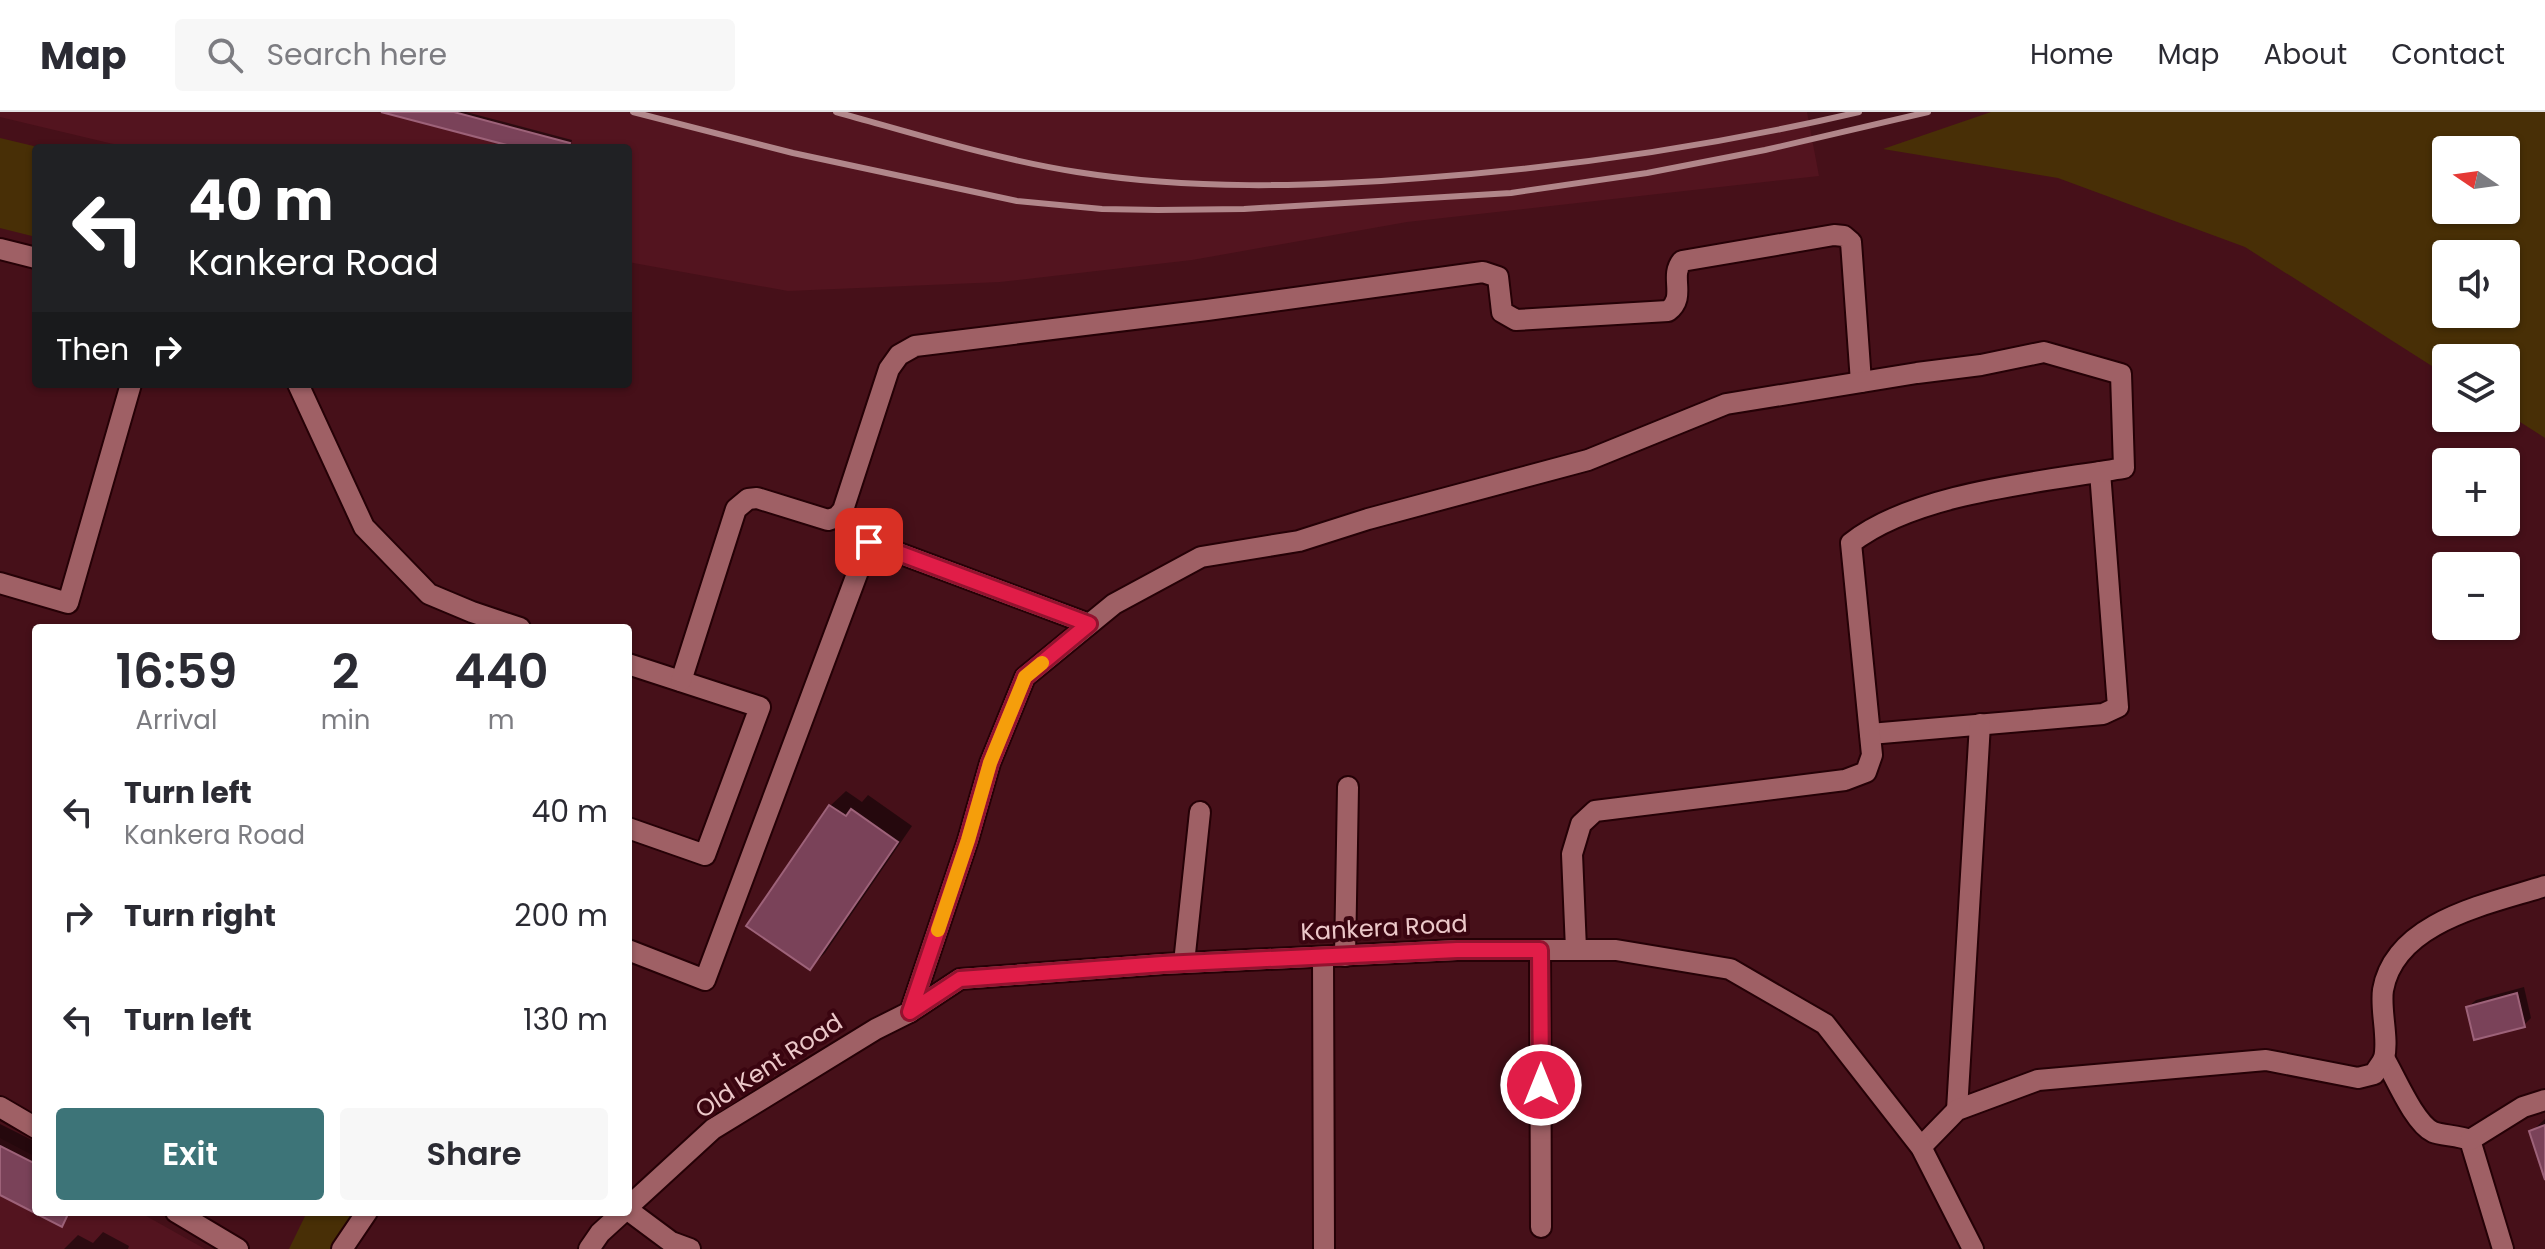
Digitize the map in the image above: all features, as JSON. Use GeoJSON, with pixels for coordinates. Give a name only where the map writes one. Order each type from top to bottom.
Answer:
{"type":"FeatureCollection","features":[{"type":"Feature","properties":{"kind":"street"},"geometry":{"type":"LineString","coordinates":[[681,681],[736,509],[748,499],[757,498],[828,520],[837,517],[843,510],[889,369],[899,355],[915,346],[1483,272],[1498,277],[1502,312],[1516,320],[1668,311],[1676,305],[1676,271],[1682,261],[1834,235],[1844,236],[1851,242],[1861,382]]}},
{"type":"Feature","properties":{"kind":"street"},"geometry":{"type":"LineString","coordinates":[[0,249],[32,257]]}},
{"type":"Feature","properties":{"kind":"street"},"geometry":{"type":"LineString","coordinates":[[910,1012],[968,840],[990,763],[1025,677],[1114,604],[1201,557],[1299,541],[1368,519],[1588,460],[1726,404],[1981,365],[2044,352],[2121,374],[2124,468],[1941,500],[1867,530],[1851,543],[1872,755],[1866,772],[1845,780],[1595,811],[1581,824],[1572,854],[1576,949]]}},
{"type":"Feature","properties":{"kind":"street"},"geometry":{"type":"LineString","coordinates":[[0,583],[68,603],[130,388]]}},
{"type":"Feature","properties":{"kind":"street"},"geometry":{"type":"LineString","coordinates":[[300,388],[364,527],[429,594],[470,620],[495,624]]}},
{"type":"Feature","properties":{"kind":"street"},"geometry":{"type":"LineString","coordinates":[[1870,734],[2103,714],[2118,707],[2100,472]]}},
{"type":"Feature","properties":{"kind":"street"},"geometry":{"type":"LineString","coordinates":[[632,952],[705,980],[869,542],[1089,624]]}},
{"type":"Feature","properties":{"kind":"street"},"geometry":{"type":"LineString","coordinates":[[632,665],[760,707],[705,855],[632,829]]}},
{"type":"Feature","properties":{"kind":"street"},"geometry":{"type":"LineString","coordinates":[[1957,1110],[1980,724]]}},
{"type":"Feature","properties":{"kind":"street"},"geometry":{"type":"LineString","coordinates":[[1345,956],[1348,787]]}},
{"type":"Feature","properties":{"kind":"street"},"geometry":{"type":"LineString","coordinates":[[1184,963],[1200,812]]}},
{"type":"Feature","properties":{"kind":"street"},"geometry":{"type":"LineString","coordinates":[[2545,886],[2430,926],[2391,965],[2383,991],[2384,1058],[2417,1117],[2433,1132],[2470,1140],[2523,1107],[2545,1100]]}},
{"type":"Feature","properties":{"kind":"street","name":"Kankera Road"},"geometry":{"type":"LineString","coordinates":[[910,1012],[960,979],[1184,963],[1457,950],[1576,949],[1616,950],[1730,969],[1825,1024],[1921,1147],[1973,1249]]}},
{"type":"Feature","properties":{"kind":"street"},"geometry":{"type":"LineString","coordinates":[[1540,950],[1541,1227]]}},
{"type":"Feature","properties":{"kind":"street"},"geometry":{"type":"LineString","coordinates":[[1323,957],[1324,1249]]}},
{"type":"Feature","properties":{"kind":"street","name":"Old Kent Road"},"geometry":{"type":"LineString","coordinates":[[632,1204],[713,1129],[876,1029],[910,1012]]}},
{"type":"Feature","properties":{"kind":"street"},"geometry":{"type":"LineString","coordinates":[[1921,1147],[1957,1110],[2038,1080],[2266,1060],[2358,1078],[2374,1074],[2384,1058]]}},
{"type":"Feature","properties":{"kind":"street"},"geometry":{"type":"LineString","coordinates":[[0,1107],[32,1126]]}},
{"type":"Feature","properties":{"kind":"street"},"geometry":{"type":"LineString","coordinates":[[2470,1140],[2503,1249]]}},
{"type":"Feature","properties":{"kind":"street"},"geometry":{"type":"LineString","coordinates":[[632,1214],[671,1242],[690,1249]]}},
{"type":"Feature","properties":{"kind":"street"},"geometry":{"type":"LineString","coordinates":[[183,1216],[238,1249]]}},
{"type":"Feature","properties":{"kind":"street"},"geometry":{"type":"LineString","coordinates":[[342,1249],[364,1216]]}},
{"type":"Feature","properties":{"kind":"street","name":"Old Kent Road"},"geometry":{"type":"LineString","coordinates":[[589,1249],[600,1233],[619,1216]]}},
{"type":"Feature","properties":{"kind":"shaded area"},"geometry":{"type":"Polygon","coordinates":[[[0,112],[1807,112],[1819,176],[1407,222],[1192,260],[1000,282],[788,291],[632,263],[632,144],[113,144],[0,117],[0,112]]]}},
{"type":"Feature","properties":{"kind":"shaded area"},"geometry":{"type":"Polygon","coordinates":[[[1991,112],[2545,112],[2545,438],[2520,422],[2520,344],[2432,344],[2432,366],[2245,247],[2058,178],[1883,149],[1991,112]]]}},
{"type":"Feature","properties":{"kind":"shaded area"},"geometry":{"type":"Polygon","coordinates":[[[0,138],[32,146],[32,236],[0,228],[0,138]]]}},
{"type":"Feature","properties":{"kind":"shaded area"},"geometry":{"type":"Polygon","coordinates":[[[0,1138],[32,1155],[32,1216],[146,1216],[205,1249],[0,1249],[0,1138]]]}},
{"type":"Feature","properties":{"kind":"shaded area"},"geometry":{"type":"Polygon","coordinates":[[[305,1216],[354,1216],[335,1249],[289,1249],[305,1216]]]}},
{"type":"Feature","properties":{"kind":"building"},"geometry":{"type":"Polygon","coordinates":[[[381,112],[454,112],[570,143],[503,144],[381,112]]]}},
{"type":"Feature","properties":{"kind":"building"},"geometry":{"type":"Polygon","coordinates":[[[829,805],[846,816],[851,809],[898,842],[810,970],[746,926],[829,805]]]}},
{"type":"Feature","properties":{"kind":"building"},"geometry":{"type":"Polygon","coordinates":[[[2517,993],[2525,1027],[2474,1040],[2466,1007],[2517,993]]]}},
{"type":"Feature","properties":{"kind":"building"},"geometry":{"type":"Polygon","coordinates":[[[2545,1125],[2545,1180],[2529,1131],[2545,1125]]]}},
{"type":"Feature","properties":{"kind":"building"},"geometry":{"type":"Polygon","coordinates":[[[0,1146],[32,1162],[32,1212],[0,1195],[0,1146]]]}},
{"type":"Feature","properties":{"kind":"building"},"geometry":{"type":"Polygon","coordinates":[[[41,1216],[67,1216],[62,1227],[41,1216]]]}},
{"type":"Feature","properties":{"kind":"railway"},"geometry":{"type":"LineString","coordinates":[[633,112],[793,153],[1017,201],[1102,209],[1158,210],[1244,209],[1511,193],[1647,173],[1765,150],[1928,112]]}},
{"type":"Feature","properties":{"kind":"railway"},"geometry":{"type":"LineString","coordinates":[[836,112],[1046,167],[1163,182],[1249,185],[1379,181],[1532,168],[1696,145],[1859,112]]}},
{"type":"Feature","properties":{"kind":"slow traffic"},"geometry":{"type":"LineString","coordinates":[[938,930],[990,763],[1025,677],[1042,663]]}},
{"type":"Feature","properties":{"kind":"route"},"geometry":{"type":"LineString","coordinates":[[869,542],[1089,624],[1025,677],[990,763],[968,840],[910,1012],[960,979],[1020,973],[1457,950],[1540,950],[1541,1085]]}}]}
